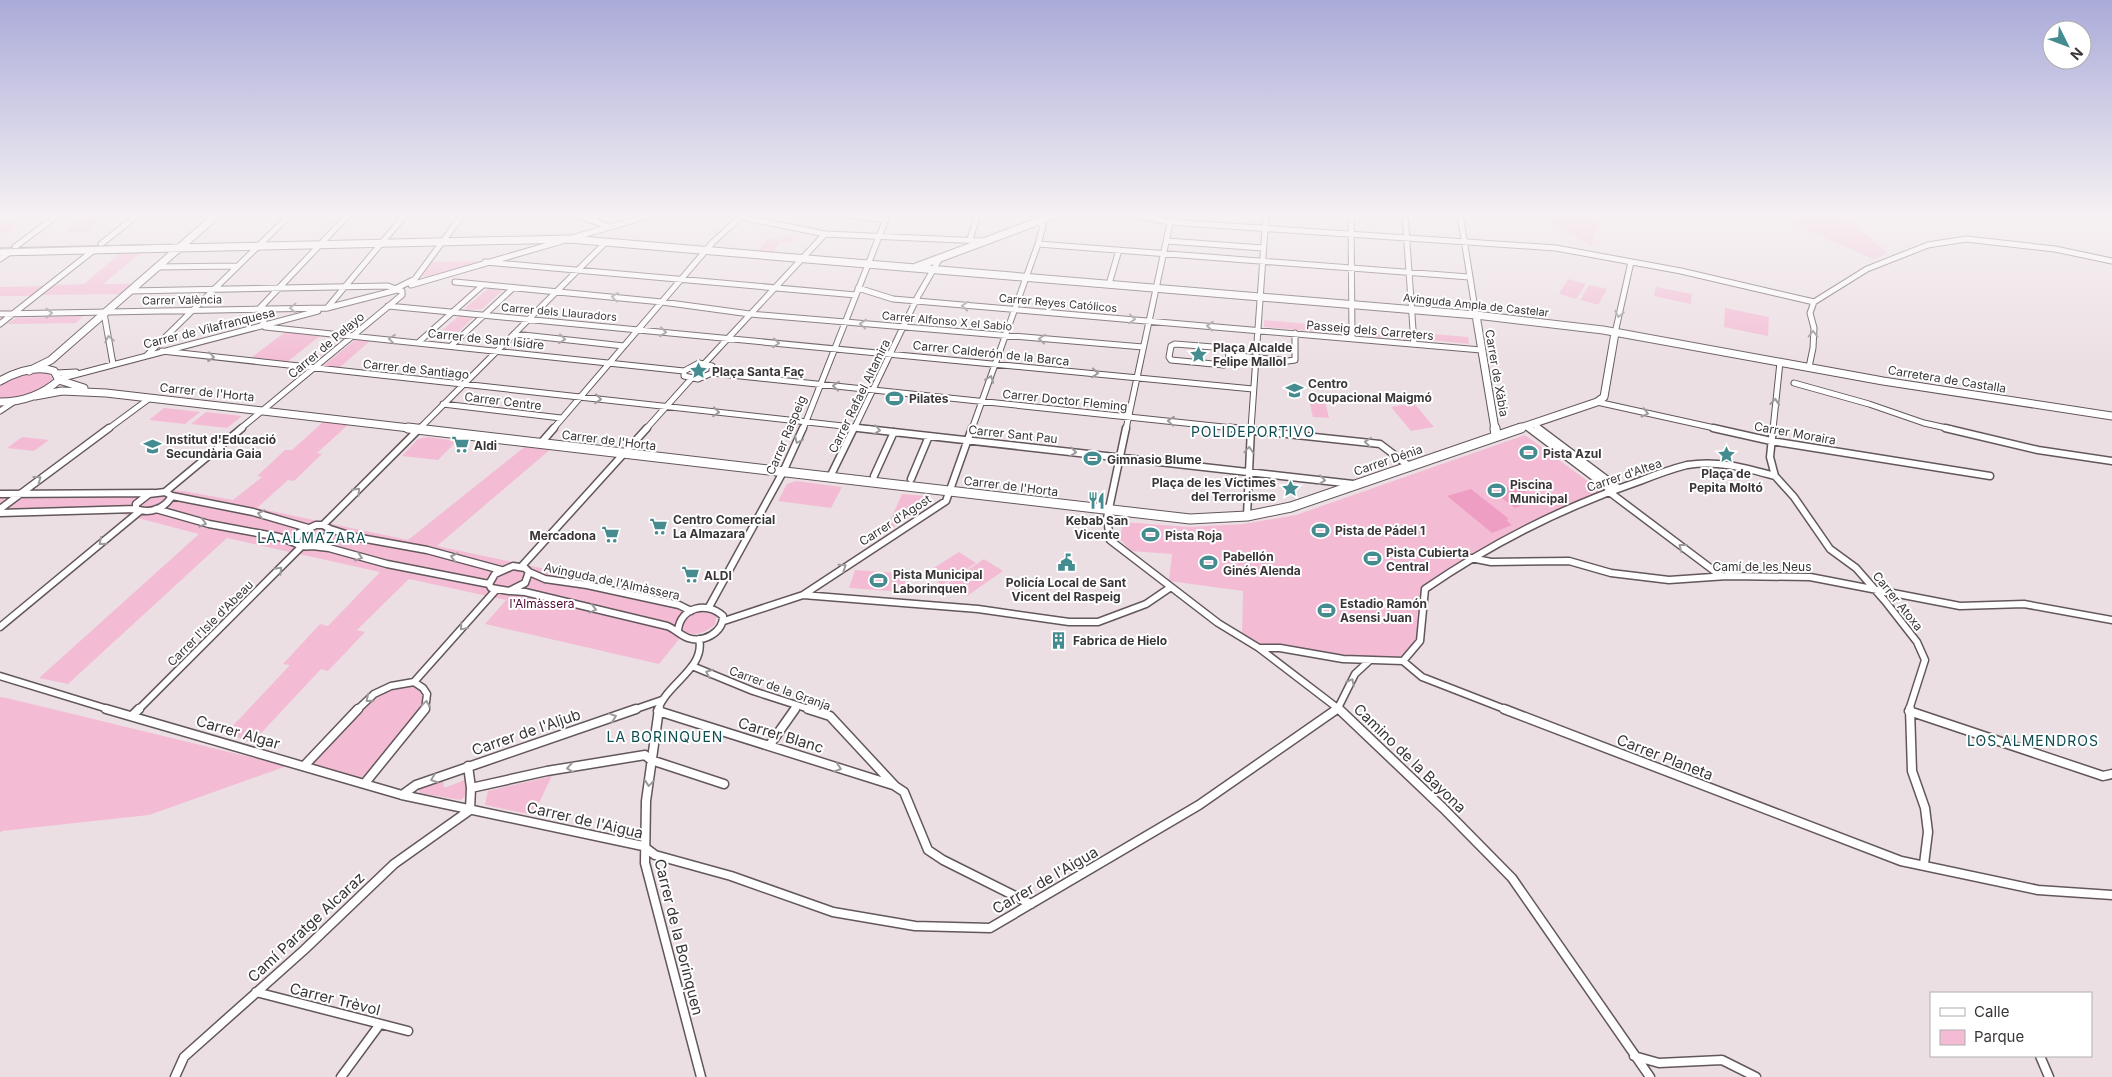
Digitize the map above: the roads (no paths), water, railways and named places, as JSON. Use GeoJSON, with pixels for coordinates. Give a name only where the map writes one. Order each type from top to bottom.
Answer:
{"type":"FeatureCollection","features":[{"type":"Feature","properties":{"kind":"main road"},"geometry":{"type":"LineString","coordinates":[[1,380],[29,371],[51,360],[159,264]]}},
{"type":"Feature","properties":{"kind":"main road","name":"Avinguda Ampla de Castelar"},"geometry":{"type":"LineString","coordinates":[[871,264],[1476,315],[1615,332],[1780,362]]}},
{"type":"Feature","properties":{"kind":"main road"},"geometry":{"type":"LineString","coordinates":[[914,268],[924,264]]}},
{"type":"Feature","properties":{"kind":"main road","name":"Carrer de Xàbia"},"geometry":{"type":"LineString","coordinates":[[1476,315],[1496,436]]}},
{"type":"Feature","properties":{"kind":"main road"},"geometry":{"type":"LineString","coordinates":[[1597,402],[1604,397],[1615,332]]}},
{"type":"Feature","properties":{"kind":"main road"},"geometry":{"type":"LineString","coordinates":[[36,396],[50,388],[56,375],[51,360]]}},
{"type":"Feature","properties":{"kind":"main road","name":"Carretera de Castalla"},"geometry":{"type":"LineString","coordinates":[[1780,362],[2112,416]]}},
{"type":"Feature","properties":{"kind":"main road"},"geometry":{"type":"LineString","coordinates":[[29,371],[56,375]]}},
{"type":"Feature","properties":{"kind":"main road","name":"Carrer de l'Horta"},"geometry":{"type":"LineString","coordinates":[[56,375],[69,383],[106,393]]}},
{"type":"Feature","properties":{"kind":"main road","name":"Carrer de l'Horta"},"geometry":{"type":"LineString","coordinates":[[0,402],[16,401],[47,392],[106,393],[1109,510]]}},
{"type":"Feature","properties":{"kind":"main road","name":"Carrer Dénia"},"geometry":{"type":"LineString","coordinates":[[1109,510],[1190,519],[1247,516],[1291,507],[1597,402]]}},
{"type":"Feature","properties":{"kind":"street"},"geometry":{"type":"LineString","coordinates":[[0,324],[76,264]]}},
{"type":"Feature","properties":{"kind":"street"},"geometry":{"type":"LineString","coordinates":[[261,326],[264,322],[263,313],[259,309],[301,264]]}},
{"type":"Feature","properties":{"kind":"street"},"geometry":{"type":"LineString","coordinates":[[327,308],[364,264]]}},
{"type":"Feature","properties":{"kind":"street"},"geometry":{"type":"LineString","coordinates":[[129,291],[388,286],[399,291],[413,282],[426,264]]}},
{"type":"Feature","properties":{"kind":"street","name":"Carrer de Vilafranquesa"},"geometry":{"type":"LineString","coordinates":[[56,375],[78,374],[327,308],[399,291],[425,280],[477,264]]}},
{"type":"Feature","properties":{"kind":"street"},"geometry":{"type":"LineString","coordinates":[[515,264],[682,278],[856,296]]}},
{"type":"Feature","properties":{"kind":"street"},"geometry":{"type":"LineString","coordinates":[[0,494],[165,492],[172,496],[253,512],[308,528],[323,525],[584,264]]}},
{"type":"Feature","properties":{"kind":"street"},"geometry":{"type":"LineString","coordinates":[[540,444],[694,264]]}},
{"type":"Feature","properties":{"kind":"street"},"geometry":{"type":"LineString","coordinates":[[705,364],[796,264]]}},
{"type":"Feature","properties":{"kind":"street","name":"Carrer Raspeig"},"geometry":{"type":"LineString","coordinates":[[710,607],[783,472],[806,422],[868,264]]}},
{"type":"Feature","properties":{"kind":"street","name":"Carrer Rafael Altamira"},"geometry":{"type":"LineString","coordinates":[[830,477],[916,301],[937,264]]}},
{"type":"Feature","properties":{"kind":"street","name":"Carrer d'Agost"},"geometry":{"type":"LineString","coordinates":[[724,621],[803,595],[946,501],[1030,264]]}},
{"type":"Feature","properties":{"kind":"street"},"geometry":{"type":"LineString","coordinates":[[1109,284],[1115,264]]}},
{"type":"Feature","properties":{"kind":"street"},"geometry":{"type":"LineString","coordinates":[[1109,510],[1162,264]]}},
{"type":"Feature","properties":{"kind":"street"},"geometry":{"type":"LineString","coordinates":[[1247,516],[1248,472],[1262,264]]}},
{"type":"Feature","properties":{"kind":"street"},"geometry":{"type":"LineString","coordinates":[[1304,264],[1469,277]]}},
{"type":"Feature","properties":{"kind":"street"},"geometry":{"type":"LineString","coordinates":[[1352,264],[1352,338]]}},
{"type":"Feature","properties":{"kind":"street"},"geometry":{"type":"LineString","coordinates":[[1409,264],[1414,344]]}},
{"type":"Feature","properties":{"kind":"street"},"geometry":{"type":"LineString","coordinates":[[1468,264],[1476,315]]}},
{"type":"Feature","properties":{"kind":"street"},"geometry":{"type":"LineString","coordinates":[[1615,332],[1630,264]]}},
{"type":"Feature","properties":{"kind":"street"},"geometry":{"type":"LineString","coordinates":[[1644,264],[1681,271],[1814,302]]}},
{"type":"Feature","properties":{"kind":"street"},"geometry":{"type":"LineString","coordinates":[[1808,368],[1813,348],[1814,328],[1810,313],[1814,302],[1867,269],[1879,264]]}},
{"type":"Feature","properties":{"kind":"street"},"geometry":{"type":"LineString","coordinates":[[156,267],[237,266]]}},
{"type":"Feature","properties":{"kind":"street"},"geometry":{"type":"LineString","coordinates":[[146,355],[237,266]]}},
{"type":"Feature","properties":{"kind":"street","name":"Carrer Alfonso X el Sabio"},"geometry":{"type":"LineString","coordinates":[[455,282],[662,302],[750,314],[1143,347]]}},
{"type":"Feature","properties":{"kind":"street"},"geometry":{"type":"LineString","coordinates":[[420,341],[483,285]]}},
{"type":"Feature","properties":{"kind":"street"},"geometry":{"type":"LineString","coordinates":[[452,345],[513,288]]}},
{"type":"Feature","properties":{"kind":"street","name":"Carrer Reyes Católicos"},"geometry":{"type":"LineString","coordinates":[[858,288],[893,299],[1258,330]]}},
{"type":"Feature","properties":{"kind":"street","name":"Carrer de Pelayo"},"geometry":{"type":"LineString","coordinates":[[165,492],[388,306],[399,291]]}},
{"type":"Feature","properties":{"kind":"street","name":"Carrer dels Llauradors"},"geometry":{"type":"LineString","coordinates":[[388,306],[728,338]]}},
{"type":"Feature","properties":{"kind":"street","name":"Carrer València"},"geometry":{"type":"LineString","coordinates":[[0,314],[327,308]]}},
{"type":"Feature","properties":{"kind":"street"},"geometry":{"type":"LineString","coordinates":[[104,313],[113,364]]}},
{"type":"Feature","properties":{"kind":"street"},"geometry":{"type":"LineString","coordinates":[[286,328],[286,322],[292,318]]}},
{"type":"Feature","properties":{"kind":"street","name":"Carrer de Sant Isidre"},"geometry":{"type":"LineString","coordinates":[[261,326],[420,341],[684,371]]}},
{"type":"Feature","properties":{"kind":"street","name":"Passeig dels Carreters"},"geometry":{"type":"LineString","coordinates":[[1258,330],[1481,350]]}},
{"type":"Feature","properties":{"kind":"street"},"geometry":{"type":"LineString","coordinates":[[1230,355],[1288,361],[1295,360],[1295,333]]}},
{"type":"Feature","properties":{"kind":"street"},"geometry":{"type":"LineString","coordinates":[[514,334],[624,346]]}},
{"type":"Feature","properties":{"kind":"street","name":"Carrer Calderón de la Barca"},"geometry":{"type":"LineString","coordinates":[[728,338],[1253,389]]}},
{"type":"Feature","properties":{"kind":"street"},"geometry":{"type":"LineString","coordinates":[[1175,344],[1226,348],[1230,355],[1228,362],[1224,365],[1171,360],[1169,357],[1171,346],[1175,344]]}},
{"type":"Feature","properties":{"kind":"street","name":"Carrer de Santiago"},"geometry":{"type":"LineString","coordinates":[[162,351],[667,406]]}},
{"type":"Feature","properties":{"kind":"street"},"geometry":{"type":"LineString","coordinates":[[1774,476],[1770,457],[1780,362]]}},
{"type":"Feature","properties":{"kind":"street"},"geometry":{"type":"LineString","coordinates":[[705,364],[713,368],[712,373],[701,379],[691,379],[684,376],[684,371],[692,365],[705,364]]}},
{"type":"Feature","properties":{"kind":"street","name":"Carrer de Vilafranquesa"},"geometry":{"type":"LineString","coordinates":[[56,375],[97,368]]}},
{"type":"Feature","properties":{"kind":"street","name":"Carrer Doctor Fleming"},"geometry":{"type":"LineString","coordinates":[[712,373],[1380,444],[1409,466]]}},
{"type":"Feature","properties":{"kind":"street","name":"Carrer de Vilafranquesa"},"geometry":{"type":"LineString","coordinates":[[69,383],[78,374]]}},
{"type":"Feature","properties":{"kind":"street"},"geometry":{"type":"LineString","coordinates":[[678,630],[678,623],[683,616],[691,611],[710,607],[721,613],[724,621],[715,633],[699,639],[683,636],[678,630],[525,592],[495,591],[490,588],[489,584],[491,578],[501,570],[513,566],[521,566],[691,379]]}},
{"type":"Feature","properties":{"kind":"street"},"geometry":{"type":"LineString","coordinates":[[1794,383],[1869,404],[1924,423],[2038,450],[2112,461]]}},
{"type":"Feature","properties":{"kind":"street"},"geometry":{"type":"LineString","coordinates":[[0,511],[18,494],[150,398]]}},
{"type":"Feature","properties":{"kind":"street"},"geometry":{"type":"LineString","coordinates":[[0,411],[16,401]]}},
{"type":"Feature","properties":{"kind":"street","name":"Carrer Moraira"},"geometry":{"type":"LineString","coordinates":[[1597,402],[1771,441],[1990,476]]}},
{"type":"Feature","properties":{"kind":"street","name":"Carrer Centre"},"geometry":{"type":"LineString","coordinates":[[443,404],[561,418]]}},
{"type":"Feature","properties":{"kind":"street","name":"Carrer Sant Pau"},"geometry":{"type":"LineString","coordinates":[[667,406],[1120,456],[1357,485]]}},
{"type":"Feature","properties":{"kind":"street"},"geometry":{"type":"LineString","coordinates":[[1529,425],[1721,576]]}},
{"type":"Feature","properties":{"kind":"street"},"geometry":{"type":"LineString","coordinates":[[874,476],[894,432]]}},
{"type":"Feature","properties":{"kind":"street"},"geometry":{"type":"LineString","coordinates":[[911,479],[928,436]]}},
{"type":"Feature","properties":{"kind":"street","name":"Carrer d'Altea"},"geometry":{"type":"LineString","coordinates":[[1402,661],[1420,641],[1425,589],[1471,558],[1526,527],[1612,490],[1692,464],[1734,464],[1774,476]]}},
{"type":"Feature","properties":{"kind":"street","name":"Carrer Atoxa"},"geometry":{"type":"LineString","coordinates":[[1774,476],[1794,497],[1830,549],[1856,568],[1873,588],[1917,642],[1925,660],[1909,711],[1912,771],[1926,808],[1928,832],[1924,864]]}},
{"type":"Feature","properties":{"kind":"street"},"geometry":{"type":"LineString","coordinates":[[138,510],[135,507],[138,500],[154,492]]}},
{"type":"Feature","properties":{"kind":"street"},"geometry":{"type":"LineString","coordinates":[[156,509],[167,503],[172,496]]}},
{"type":"Feature","properties":{"kind":"street"},"geometry":{"type":"LineString","coordinates":[[0,511],[156,509],[209,524],[279,537],[298,544],[329,548],[387,564],[489,584]]}},
{"type":"Feature","properties":{"kind":"street"},"geometry":{"type":"LineString","coordinates":[[0,628],[138,510]]}},
{"type":"Feature","properties":{"kind":"street","name":"Camino de la Bayona"},"geometry":{"type":"LineString","coordinates":[[1109,510],[1107,528],[1110,540],[1218,623],[1259,648],[1338,708],[1443,808],[1512,878],[1650,1077]]}},
{"type":"Feature","properties":{"kind":"street"},"geometry":{"type":"LineString","coordinates":[[323,525],[342,534],[410,546],[501,570]]}},
{"type":"Feature","properties":{"kind":"street","name":"Carrer l'Isle d'Abeau"},"geometry":{"type":"LineString","coordinates":[[133,715],[298,544],[295,537],[308,528]]}},
{"type":"Feature","properties":{"kind":"street"},"geometry":{"type":"LineString","coordinates":[[312,546],[324,540],[328,536],[330,529]]}},
{"type":"Feature","properties":{"kind":"street","name":"Camí de les Neus"},"geometry":{"type":"LineString","coordinates":[[1471,558],[1490,562],[1569,561],[1611,573],[1669,580],[1721,576],[1810,577],[1960,606],[2024,604],[2112,620]]}},
{"type":"Feature","properties":{"kind":"street","name":"Avinguda de l'Almàssera"},"geometry":{"type":"LineString","coordinates":[[521,566],[535,577],[679,605],[691,611]]}},
{"type":"Feature","properties":{"kind":"street"},"geometry":{"type":"LineString","coordinates":[[511,591],[522,586],[528,580],[529,572]]}},
{"type":"Feature","properties":{"kind":"street"},"geometry":{"type":"LineString","coordinates":[[803,595],[978,609],[1069,622],[1098,622],[1146,604],[1171,587]]}},
{"type":"Feature","properties":{"kind":"street"},"geometry":{"type":"LineString","coordinates":[[304,766],[350,716],[374,694],[391,686],[414,682],[495,591]]}},
{"type":"Feature","properties":{"kind":"street","name":"Carrer de la Borinquen"},"geometry":{"type":"LineString","coordinates":[[699,639],[702,643],[701,652],[692,666],[662,700],[658,711],[651,760],[644,846],[645,862],[701,1077]]}},
{"type":"Feature","properties":{"kind":"street"},"geometry":{"type":"LineString","coordinates":[[1259,648],[1280,648],[1343,659],[1402,661]]}},
{"type":"Feature","properties":{"kind":"street"},"geometry":{"type":"LineString","coordinates":[[1338,708],[1355,674],[1369,661]]}},
{"type":"Feature","properties":{"kind":"street","name":"Carrer Planeta"},"geometry":{"type":"LineString","coordinates":[[1402,661],[1422,677],[1876,854],[2038,890],[2112,895]]}},
{"type":"Feature","properties":{"kind":"street","name":"Carrer de la Granja"},"geometry":{"type":"LineString","coordinates":[[692,666],[753,692],[830,716],[895,786],[904,792],[928,850],[942,860],[1031,904]]}},
{"type":"Feature","properties":{"kind":"street","name":"Carrer Algar"},"geometry":{"type":"LineString","coordinates":[[0,676],[58,695],[133,715],[402,795],[470,810]]}},
{"type":"Feature","properties":{"kind":"street"},"geometry":{"type":"LineString","coordinates":[[365,783],[425,711],[427,694],[423,688],[414,682]]}},
{"type":"Feature","properties":{"kind":"street","name":"Carrer de l'Aljub"},"geometry":{"type":"LineString","coordinates":[[402,795],[416,785],[468,766],[662,700]]}},
{"type":"Feature","properties":{"kind":"street"},"geometry":{"type":"LineString","coordinates":[[769,746],[797,706]]}},
{"type":"Feature","properties":{"kind":"street","name":"Carrer de l'Aigua"},"geometry":{"type":"LineString","coordinates":[[470,810],[644,846],[655,855],[731,876],[833,912],[915,926],[990,928],[1198,805],[1338,708]]}},
{"type":"Feature","properties":{"kind":"street","name":"Carrer Blanc"},"geometry":{"type":"LineString","coordinates":[[658,711],[895,786]]}},
{"type":"Feature","properties":{"kind":"street"},"geometry":{"type":"LineString","coordinates":[[1909,711],[2103,776],[2112,774]]}},
{"type":"Feature","properties":{"kind":"street"},"geometry":{"type":"LineString","coordinates":[[471,788],[547,771],[645,755],[651,760],[724,784]]}},
{"type":"Feature","properties":{"kind":"street"},"geometry":{"type":"LineString","coordinates":[[468,766],[471,788],[470,810]]}},
{"type":"Feature","properties":{"kind":"street","name":"Camí Paratge Alcaraz"},"geometry":{"type":"LineString","coordinates":[[176,1077],[184,1057],[394,864],[470,810]]}},
{"type":"Feature","properties":{"kind":"street","name":"Carrer Trèvol"},"geometry":{"type":"LineString","coordinates":[[256,992],[408,1031]]}},
{"type":"Feature","properties":{"kind":"street"},"geometry":{"type":"LineString","coordinates":[[341,1077],[380,1024]]}},
{"type":"Feature","properties":{"kind":"street"},"geometry":{"type":"LineString","coordinates":[[1634,1056],[1659,1063],[1722,1060],[1756,1077]]}},
{"type":"Feature","properties":{"kind":"street"},"geometry":{"type":"LineString","coordinates":[[2040,1057],[2050,1077]]}},
{"type":"Feature","properties":{"kind":"place","name":"Plaça Alcalde Felipe Mallol"},"geometry":{"type":"Point","coordinates":[1199,354]}},
{"type":"Feature","properties":{"kind":"place","name":"Plaça Santa Faç"},"geometry":{"type":"Point","coordinates":[698,371]}},
{"type":"Feature","properties":{"kind":"place","name":"Centro Ocupacional Maigmó"},"geometry":{"type":"Point","coordinates":[1294,390]}},
{"type":"Feature","properties":{"kind":"place","name":"Pilates"},"geometry":{"type":"Point","coordinates":[895,398]}},
{"type":"Feature","properties":{"kind":"place","name":"Aldi"},"geometry":{"type":"Point","coordinates":[460,445]}},
{"type":"Feature","properties":{"kind":"place","name":"Institut d'Educació Secundària Gaia"},"geometry":{"type":"Point","coordinates":[152,446]}},
{"type":"Feature","properties":{"kind":"place","name":"Pista Azul"},"geometry":{"type":"Point","coordinates":[1529,453]}},
{"type":"Feature","properties":{"kind":"place","name":"Plaça de Pepita Moltó"},"geometry":{"type":"Point","coordinates":[1726,454]}},
{"type":"Feature","properties":{"kind":"place","name":"Gimnasio Blume"},"geometry":{"type":"Point","coordinates":[1093,459]}},
{"type":"Feature","properties":{"kind":"place","name":"Plaça de les Víctimes del Terrorisme"},"geometry":{"type":"Point","coordinates":[1290,489]}},
{"type":"Feature","properties":{"kind":"place","name":"Piscina Municipal"},"geometry":{"type":"Point","coordinates":[1496,491]}},
{"type":"Feature","properties":{"kind":"place","name":"Kebab San Vicente"},"geometry":{"type":"Point","coordinates":[1097,501]}},
{"type":"Feature","properties":{"kind":"place","name":"Centro Comercial La Almazara"},"geometry":{"type":"Point","coordinates":[659,526]}},
{"type":"Feature","properties":{"kind":"place","name":"Pista de Pádel 1"},"geometry":{"type":"Point","coordinates":[1321,530]}},
{"type":"Feature","properties":{"kind":"place","name":"Mercadona"},"geometry":{"type":"Point","coordinates":[610,535]}},
{"type":"Feature","properties":{"kind":"place","name":"Pista Roja"},"geometry":{"type":"Point","coordinates":[1151,535]}},
{"type":"Feature","properties":{"kind":"place","name":"Pista Cubierta Central"},"geometry":{"type":"Point","coordinates":[1372,559]}},
{"type":"Feature","properties":{"kind":"place","name":"Policía Local de Sant Vicent del Raspeig"},"geometry":{"type":"Point","coordinates":[1066,563]}},
{"type":"Feature","properties":{"kind":"place","name":"Pabellón Ginés Alenda"},"geometry":{"type":"Point","coordinates":[1209,563]}},
{"type":"Feature","properties":{"kind":"place","name":"ALDI"},"geometry":{"type":"Point","coordinates":[690,575]}},
{"type":"Feature","properties":{"kind":"place","name":"Pista Municipal Laborinquen"},"geometry":{"type":"Point","coordinates":[879,581]}},
{"type":"Feature","properties":{"kind":"place","name":"Estadio Ramón Asensi Juan"},"geometry":{"type":"Point","coordinates":[1326,610]}},
{"type":"Feature","properties":{"kind":"place","name":"Fabrica de Hielo"},"geometry":{"type":"Point","coordinates":[1059,640]}},
{"type":"Feature","properties":{"kind":"district","name":"POLIDEPORTIVO"},"geometry":{"type":"Point","coordinates":[1253,431]}},
{"type":"Feature","properties":{"kind":"district","name":"LA ALMAZARA"},"geometry":{"type":"Point","coordinates":[312,537]}},
{"type":"Feature","properties":{"kind":"district","name":"LA BORINQUEN"},"geometry":{"type":"Point","coordinates":[665,736]}},
{"type":"Feature","properties":{"kind":"district","name":"LOS ALMENDROS"},"geometry":{"type":"Point","coordinates":[2033,740]}},
{"type":"Feature","properties":{"kind":"park label","name":"l'Almàssera"},"geometry":{"type":"Point","coordinates":[542,603]}}]}
